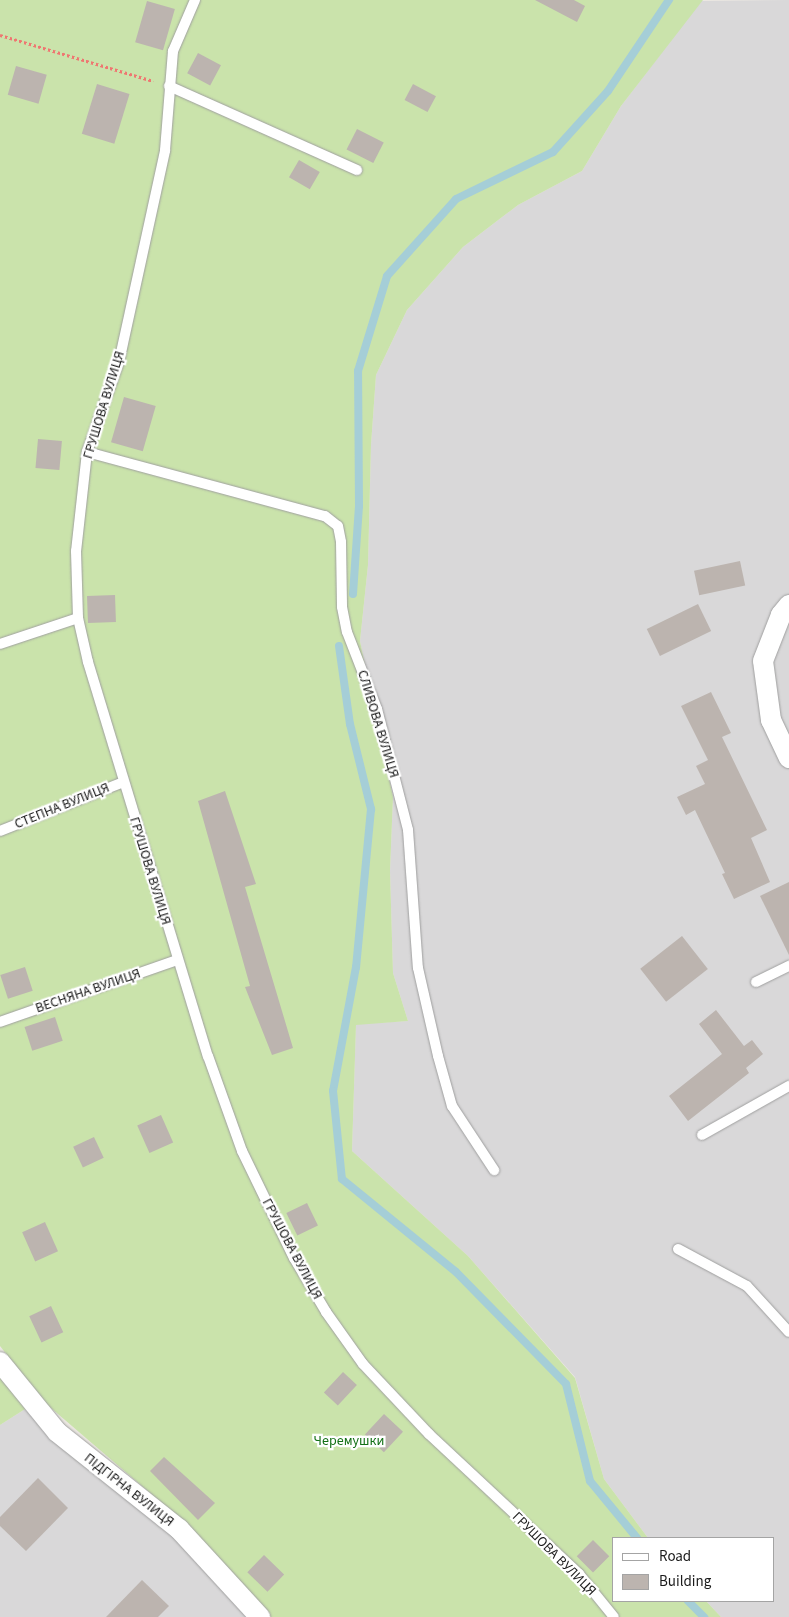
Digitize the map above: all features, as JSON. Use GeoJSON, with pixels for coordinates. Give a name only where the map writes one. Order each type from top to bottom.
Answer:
{"type":"FeatureCollection","features":[{"type":"Feature","properties":{"kind":"street"},"geometry":{"type":"LineString","coordinates":[[789,605],[781,615],[763,662],[771,720],[789,758]]}},
{"type":"Feature","properties":{"kind":"street","name":"ПІДГІРНА ВУЛИЦЯ"},"geometry":{"type":"LineString","coordinates":[[0,1362],[57,1432],[179,1529],[260,1617]]}},
{"type":"Feature","properties":{"kind":"lane","name":"ГРУШОВА ВУЛИЦЯ"},"geometry":{"type":"LineString","coordinates":[[195,0],[173,51],[165,150],[119,362],[87,452],[76,551],[78,618],[88,662],[177,960],[242,1151],[294,1258],[326,1312],[364,1364],[429,1434],[579,1574],[614,1617]]}},
{"type":"Feature","properties":{"kind":"lane"},"geometry":{"type":"LineString","coordinates":[[169,86],[357,170]]}},
{"type":"Feature","properties":{"kind":"lane","name":"СЛИВОВА ВУЛИЦЯ"},"geometry":{"type":"LineString","coordinates":[[87,452],[325,516],[338,526],[341,542],[342,607],[377,709],[408,830],[418,968],[438,1056],[452,1106],[494,1170]]}},
{"type":"Feature","properties":{"kind":"lane"},"geometry":{"type":"LineString","coordinates":[[0,644],[78,618]]}},
{"type":"Feature","properties":{"kind":"lane","name":"СТЕПНА ВУЛИЦЯ"},"geometry":{"type":"LineString","coordinates":[[0,831],[124,782]]}},
{"type":"Feature","properties":{"kind":"lane","name":"ВЕСНЯНА ВУЛИЦЯ"},"geometry":{"type":"LineString","coordinates":[[0,1022],[177,960]]}},
{"type":"Feature","properties":{"kind":"lane"},"geometry":{"type":"LineString","coordinates":[[756,982],[789,966]]}},
{"type":"Feature","properties":{"kind":"lane"},"geometry":{"type":"LineString","coordinates":[[702,1135],[789,1086]]}},
{"type":"Feature","properties":{"kind":"lane"},"geometry":{"type":"LineString","coordinates":[[678,1249],[747,1286],[789,1332]]}},
{"type":"Feature","properties":{"kind":"path"},"geometry":{"type":"LineString","coordinates":[[0,35],[169,86]]}},
{"type":"Feature","properties":{"kind":"shaded area"},"geometry":{"type":"Polygon","coordinates":[[[789,0],[789,1617],[721,1617],[707,1602],[774,1602],[774,1537],[647,1537],[604,1479],[575,1377],[468,1256],[352,1151],[356,1024],[408,1021],[393,973],[390,871],[393,797],[360,641],[368,565],[371,445],[376,375],[407,310],[463,247],[518,205],[582,171],[621,106],[701,1],[789,0]]]}},
{"type":"Feature","properties":{"kind":"shaded area"},"geometry":{"type":"Polygon","coordinates":[[[33,1404],[260,1617],[0,1617],[0,1425],[33,1404]]]}},
{"type":"Feature","properties":{"kind":"green space","name":"Черемушки"},"geometry":{"type":"Polygon","coordinates":[[[0,0],[703,0],[621,106],[582,171],[518,205],[463,247],[407,310],[376,375],[371,445],[368,565],[360,641],[393,797],[390,871],[393,973],[408,1021],[356,1025],[352,1151],[468,1256],[575,1378],[604,1479],[647,1537],[612,1537],[612,1602],[707,1602],[721,1617],[271,1617],[185,1523],[44,1402],[0,1346],[0,0]]]}},
{"type":"Feature","properties":{"kind":"green space"},"geometry":{"type":"Polygon","coordinates":[[[0,1362],[33,1404],[0,1425],[0,1362]]]}},
{"type":"Feature","properties":{"kind":"building"},"geometry":{"type":"Polygon","coordinates":[[[535,0],[574,0],[585,6],[577,22],[535,0]]]}},
{"type":"Feature","properties":{"kind":"building"},"geometry":{"type":"Polygon","coordinates":[[[147,1],[175,9],[163,50],[135,42],[147,1]]]}},
{"type":"Feature","properties":{"kind":"building"},"geometry":{"type":"Polygon","coordinates":[[[198,53],[221,65],[210,86],[187,73],[198,53]]]}},
{"type":"Feature","properties":{"kind":"building"},"geometry":{"type":"Polygon","coordinates":[[[16,66],[47,75],[38,104],[8,95],[16,66]]]}},
{"type":"Feature","properties":{"kind":"building"},"geometry":{"type":"Polygon","coordinates":[[[97,84],[130,94],[114,144],[82,134],[97,84]]]}},
{"type":"Feature","properties":{"kind":"building"},"geometry":{"type":"Polygon","coordinates":[[[413,84],[436,96],[428,112],[405,100],[413,84]]]}},
{"type":"Feature","properties":{"kind":"building"},"geometry":{"type":"Polygon","coordinates":[[[357,129],[384,143],[373,163],[347,149],[357,129]]]}},
{"type":"Feature","properties":{"kind":"building"},"geometry":{"type":"Polygon","coordinates":[[[299,160],[320,172],[310,189],[289,177],[299,160]]]}},
{"type":"Feature","properties":{"kind":"building"},"geometry":{"type":"Polygon","coordinates":[[[124,397],[156,406],[143,451],[111,442],[124,397]]]}},
{"type":"Feature","properties":{"kind":"building"},"geometry":{"type":"Polygon","coordinates":[[[38,439],[62,441],[59,470],[35,468],[38,439]]]}},
{"type":"Feature","properties":{"kind":"building"},"geometry":{"type":"Polygon","coordinates":[[[740,561],[745,585],[699,595],[694,571],[740,561]]]}},
{"type":"Feature","properties":{"kind":"building"},"geometry":{"type":"Polygon","coordinates":[[[115,595],[116,622],[88,623],[87,596],[115,595]]]}},
{"type":"Feature","properties":{"kind":"building"},"geometry":{"type":"Polygon","coordinates":[[[698,604],[711,631],[660,656],[647,629],[698,604]]]}},
{"type":"Feature","properties":{"kind":"building"},"geometry":{"type":"Polygon","coordinates":[[[711,692],[731,733],[722,737],[767,830],[751,838],[770,882],[734,899],[722,874],[725,873],[695,810],[686,815],[677,797],[705,784],[696,766],[708,760],[681,706],[711,692]]]}},
{"type":"Feature","properties":{"kind":"building"},"geometry":{"type":"Polygon","coordinates":[[[225,791],[256,884],[245,887],[293,1048],[272,1055],[245,987],[250,986],[198,801],[225,791]]]}},
{"type":"Feature","properties":{"kind":"building"},"geometry":{"type":"Polygon","coordinates":[[[789,882],[789,955],[760,896],[789,882]]]}},
{"type":"Feature","properties":{"kind":"building"},"geometry":{"type":"Polygon","coordinates":[[[682,936],[708,969],[666,1002],[640,969],[682,936]]]}},
{"type":"Feature","properties":{"kind":"building"},"geometry":{"type":"Polygon","coordinates":[[[25,967],[33,991],[8,999],[0,975],[25,967]]]}},
{"type":"Feature","properties":{"kind":"building"},"geometry":{"type":"Polygon","coordinates":[[[716,1010],[744,1046],[752,1040],[763,1054],[746,1068],[749,1073],[688,1121],[669,1096],[722,1054],[699,1024],[716,1010]]]}},
{"type":"Feature","properties":{"kind":"building"},"geometry":{"type":"Polygon","coordinates":[[[55,1017],[63,1041],[32,1051],[25,1027],[55,1017]]]}},
{"type":"Feature","properties":{"kind":"building"},"geometry":{"type":"Polygon","coordinates":[[[161,1115],[173,1142],[149,1153],[137,1126],[161,1115]]]}},
{"type":"Feature","properties":{"kind":"building"},"geometry":{"type":"Polygon","coordinates":[[[94,1137],[104,1158],[83,1168],[73,1147],[94,1137]]]}},
{"type":"Feature","properties":{"kind":"building"},"geometry":{"type":"Polygon","coordinates":[[[307,1203],[318,1225],[297,1236],[286,1213],[307,1203]]]}},
{"type":"Feature","properties":{"kind":"building"},"geometry":{"type":"Polygon","coordinates":[[[45,1222],[58,1251],[35,1261],[22,1232],[45,1222]]]}},
{"type":"Feature","properties":{"kind":"building"},"geometry":{"type":"Polygon","coordinates":[[[51,1306],[63,1332],[42,1342],[29,1316],[51,1306]]]}},
{"type":"Feature","properties":{"kind":"building"},"geometry":{"type":"Polygon","coordinates":[[[343,1372],[357,1385],[338,1405],[324,1392],[343,1372]]]}},
{"type":"Feature","properties":{"kind":"building"},"geometry":{"type":"Polygon","coordinates":[[[384,1414],[403,1432],[384,1452],[365,1434],[384,1414]]]}},
{"type":"Feature","properties":{"kind":"building"},"geometry":{"type":"Polygon","coordinates":[[[164,1457],[215,1503],[198,1520],[150,1471],[164,1457]]]}},
{"type":"Feature","properties":{"kind":"building"},"geometry":{"type":"Polygon","coordinates":[[[38,1478],[68,1508],[26,1551],[0,1526],[0,1517],[38,1478]]]}},
{"type":"Feature","properties":{"kind":"building"},"geometry":{"type":"Polygon","coordinates":[[[593,1540],[609,1556],[593,1573],[577,1556],[593,1540]]]}},
{"type":"Feature","properties":{"kind":"building"},"geometry":{"type":"Polygon","coordinates":[[[264,1555],[284,1574],[267,1592],[247,1572],[264,1555]]]}},
{"type":"Feature","properties":{"kind":"building"},"geometry":{"type":"Polygon","coordinates":[[[142,1580],[169,1606],[158,1617],[106,1617],[142,1580]]]}},
{"type":"Feature","properties":{"kind":"waterway"},"geometry":{"type":"LineString","coordinates":[[353,594],[359,506],[358,371],[387,276],[456,199],[553,152],[608,91],[669,0]]}},
{"type":"Feature","properties":{"kind":"waterway"},"geometry":{"type":"LineString","coordinates":[[339,646],[350,724],[371,809],[356,967],[333,1091],[342,1179],[456,1272],[566,1384],[590,1481],[636,1537]]}},
{"type":"Feature","properties":{"kind":"waterway"},"geometry":{"type":"LineString","coordinates":[[689,1602],[704,1617]]}}]}
